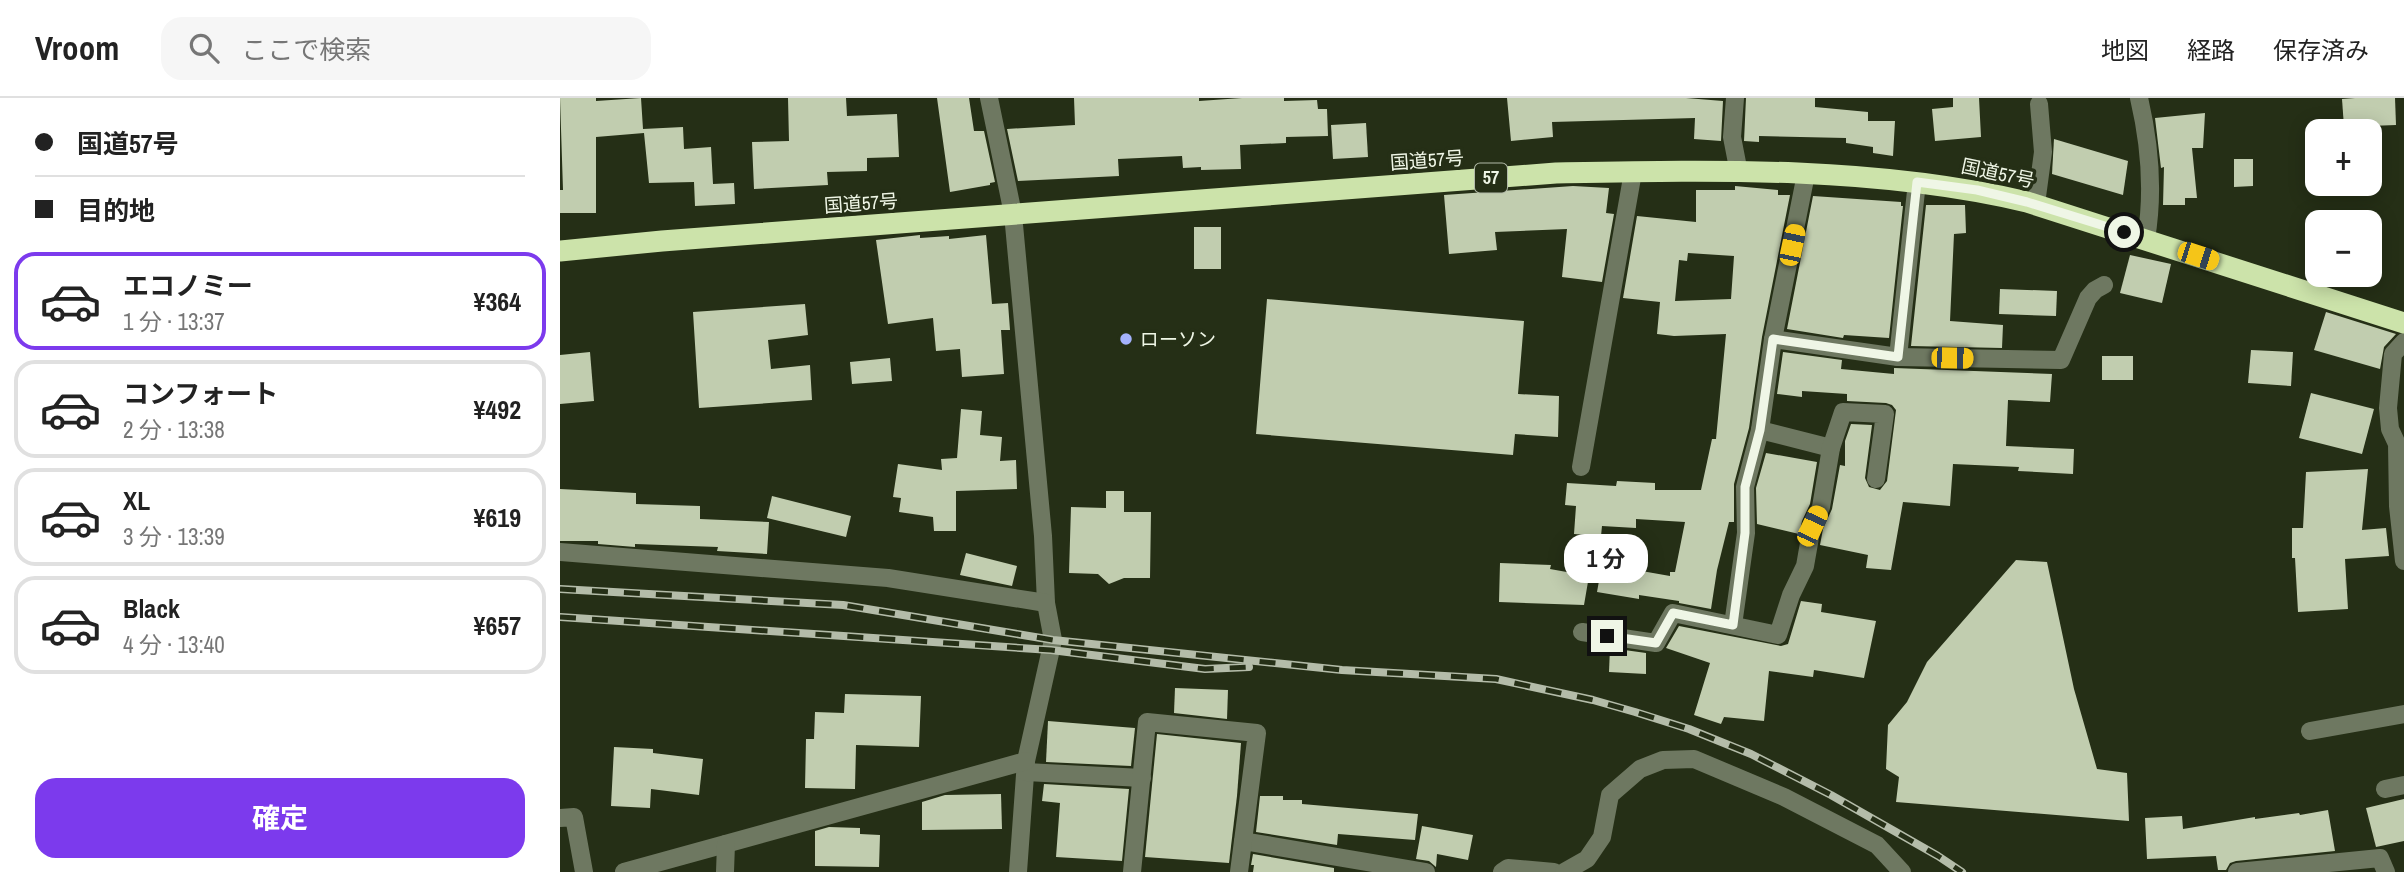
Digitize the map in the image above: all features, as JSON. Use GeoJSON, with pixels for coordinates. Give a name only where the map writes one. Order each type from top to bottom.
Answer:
{"type":"FeatureCollection","features":[{"type":"Feature","properties":{"kind":"highway","name":"国道57号"},"geometry":{"type":"LineString","coordinates":[[560,251],[1556,173],[1806,174],[1917,182],[1977,190],[2036,204],[2404,323]]}},
{"type":"Feature","properties":{"kind":"street"},"geometry":{"type":"LineString","coordinates":[[989,98],[1013,214],[1044,536],[1046,603],[1053,640],[1026,767],[1018,872]]}},
{"type":"Feature","properties":{"kind":"street"},"geometry":{"type":"LineString","coordinates":[[1735,98],[1732,137],[1739,173]]}},
{"type":"Feature","properties":{"kind":"street"},"geometry":{"type":"LineString","coordinates":[[2139,98],[2152,175],[2146,239]]}},
{"type":"Feature","properties":{"kind":"street"},"geometry":{"type":"LineString","coordinates":[[2036,204],[2043,152],[2039,104]]}},
{"type":"Feature","properties":{"kind":"street"},"geometry":{"type":"LineString","coordinates":[[1581,467],[1633,172]]}},
{"type":"Feature","properties":{"kind":"street"},"geometry":{"type":"LineString","coordinates":[[1733,625],[1745,533],[1745,487],[1760,430],[1773,339],[1806,174]]}},
{"type":"Feature","properties":{"kind":"street"},"geometry":{"type":"LineString","coordinates":[[1898,357],[1917,182]]}},
{"type":"Feature","properties":{"kind":"street"},"geometry":{"type":"LineString","coordinates":[[1773,339],[1898,357],[2061,360],[2088,298],[2104,285]]}},
{"type":"Feature","properties":{"kind":"street"},"geometry":{"type":"LineString","coordinates":[[2404,342],[2393,354],[2388,408],[2390,429],[2404,471]]}},
{"type":"Feature","properties":{"kind":"street"},"geometry":{"type":"LineString","coordinates":[[1582,632],[1656,643],[1673,613],[1778,635],[1791,595],[1805,566],[1812,526],[1821,507],[1831,448],[1843,412],[1885,414],[1876,479]]}},
{"type":"Feature","properties":{"kind":"street"},"geometry":{"type":"LineString","coordinates":[[1760,430],[1831,448]]}},
{"type":"Feature","properties":{"kind":"street"},"geometry":{"type":"LineString","coordinates":[[2397,444],[2400,530],[2404,561]]}},
{"type":"Feature","properties":{"kind":"street"},"geometry":{"type":"LineString","coordinates":[[560,552],[888,578],[1046,603]]}},
{"type":"Feature","properties":{"kind":"street"},"geometry":{"type":"LineString","coordinates":[[2310,731],[2404,714]]}},
{"type":"Feature","properties":{"kind":"street"},"geometry":{"type":"LineString","coordinates":[[1132,872],[1147,722],[1257,733],[1239,872]]}},
{"type":"Feature","properties":{"kind":"street"},"geometry":{"type":"LineString","coordinates":[[1564,872],[1587,859],[1602,836],[1610,795],[1640,769],[1663,760],[1694,760],[1784,797],[1877,845],[1902,872]]}},
{"type":"Feature","properties":{"kind":"street"},"geometry":{"type":"LineString","coordinates":[[624,872],[644,869],[726,844],[1026,767],[1142,778]]}},
{"type":"Feature","properties":{"kind":"street"},"geometry":{"type":"LineString","coordinates":[[2385,789],[2404,785]]}},
{"type":"Feature","properties":{"kind":"street"},"geometry":{"type":"LineString","coordinates":[[560,818],[574,817],[584,872]]}},
{"type":"Feature","properties":{"kind":"street"},"geometry":{"type":"LineString","coordinates":[[1243,841],[1426,872]]}},
{"type":"Feature","properties":{"kind":"street"},"geometry":{"type":"LineString","coordinates":[[725,872],[726,844]]}},
{"type":"Feature","properties":{"kind":"street"},"geometry":{"type":"LineString","coordinates":[[2237,872],[2380,858],[2386,872]]}},
{"type":"Feature","properties":{"kind":"street"},"geometry":{"type":"LineString","coordinates":[[1502,872],[1508,869],[1554,872]]}},
{"type":"Feature","properties":{"kind":"building"},"geometry":{"type":"Polygon","coordinates":[[[560,98],[596,98],[596,101],[641,98],[643,129],[683,127],[684,149],[711,147],[713,184],[734,183],[735,204],[695,206],[694,182],[649,183],[644,133],[596,137],[596,213],[560,213],[560,190],[563,190],[560,98]]]}},
{"type":"Feature","properties":{"kind":"building"},"geometry":{"type":"Polygon","coordinates":[[[788,98],[846,98],[847,116],[897,114],[899,157],[867,158],[867,171],[827,172],[828,185],[754,189],[752,142],[789,141],[788,98]]]}},
{"type":"Feature","properties":{"kind":"building"},"geometry":{"type":"Polygon","coordinates":[[[937,98],[969,98],[974,131],[984,131],[995,182],[950,192],[937,98]]]}},
{"type":"Feature","properties":{"kind":"building"},"geometry":{"type":"Polygon","coordinates":[[[1074,98],[1317,100],[1318,109],[1327,109],[1328,136],[1286,137],[1286,143],[1240,145],[1241,169],[1183,168],[1182,156],[1118,159],[1119,176],[1018,181],[1007,129],[1075,125],[1074,98]]]}},
{"type":"Feature","properties":{"kind":"building"},"geometry":{"type":"Polygon","coordinates":[[[1507,98],[1686,98],[1723,101],[1721,141],[1694,139],[1695,118],[1552,122],[1553,137],[1511,141],[1507,98]]]}},
{"type":"Feature","properties":{"kind":"building"},"geometry":{"type":"Polygon","coordinates":[[[1746,98],[1815,98],[1815,107],[1868,112],[1868,121],[1895,121],[1893,156],[1873,153],[1873,147],[1846,143],[1846,138],[1759,136],[1759,142],[1744,141],[1746,98]]]}},
{"type":"Feature","properties":{"kind":"building"},"geometry":{"type":"Polygon","coordinates":[[[1953,98],[1979,98],[1981,137],[1935,141],[1932,109],[1953,107],[1953,98]]]}},
{"type":"Feature","properties":{"kind":"building"},"geometry":{"type":"Polygon","coordinates":[[[2395,98],[2396,125],[2382,126],[2382,119],[2343,119],[2342,99],[2395,98]]]}},
{"type":"Feature","properties":{"kind":"building"},"geometry":{"type":"Polygon","coordinates":[[[2205,113],[2203,148],[2192,148],[2197,198],[2185,198],[2185,205],[2163,205],[2164,167],[2161,168],[2155,118],[2205,113]]]}},
{"type":"Feature","properties":{"kind":"building"},"geometry":{"type":"Polygon","coordinates":[[[1366,123],[1368,157],[1333,159],[1331,125],[1366,123]]]}},
{"type":"Feature","properties":{"kind":"building"},"geometry":{"type":"Polygon","coordinates":[[[2054,139],[2128,161],[2123,195],[2052,174],[2054,139]]]}},
{"type":"Feature","properties":{"kind":"building"},"geometry":{"type":"Polygon","coordinates":[[[2234,159],[2253,159],[2253,186],[2234,187],[2234,159]]]}},
{"type":"Feature","properties":{"kind":"building"},"geometry":{"type":"Polygon","coordinates":[[[1573,186],[1609,188],[1606,213],[1614,214],[1602,282],[1562,277],[1567,229],[1495,232],[1497,250],[1449,254],[1444,195],[1573,186]]]}},
{"type":"Feature","properties":{"kind":"building"},"geometry":{"type":"Polygon","coordinates":[[[1735,186],[1778,190],[1778,195],[1790,195],[1762,337],[1749,428],[1734,484],[1734,522],[1729,522],[1711,609],[1639,595],[1639,599],[1597,592],[1602,564],[1670,576],[1670,572],[1675,572],[1685,522],[1636,519],[1636,528],[1602,526],[1601,536],[1574,534],[1576,506],[1565,505],[1567,483],[1616,486],[1617,481],[1655,483],[1655,490],[1701,490],[1712,439],[1716,439],[1726,334],[1657,334],[1660,302],[1623,298],[1637,216],[1696,222],[1696,190],[1735,190],[1735,186]],[[1688,253],[1687,261],[1679,260],[1675,301],[1731,299],[1734,256],[1688,253]]]}},
{"type":"Feature","properties":{"kind":"building"},"geometry":{"type":"Polygon","coordinates":[[[1813,196],[1901,202],[1903,206],[1889,338],[1844,335],[1843,338],[1787,329],[1813,196]]]}},
{"type":"Feature","properties":{"kind":"building"},"geometry":{"type":"Polygon","coordinates":[[[1926,205],[1965,205],[1966,233],[1954,234],[1950,321],[2003,325],[2002,348],[1911,346],[1926,205]]]}},
{"type":"Feature","properties":{"kind":"building"},"geometry":{"type":"Polygon","coordinates":[[[1194,227],[1221,227],[1221,269],[1194,269],[1194,227]]]}},
{"type":"Feature","properties":{"kind":"building"},"geometry":{"type":"Polygon","coordinates":[[[920,235],[920,238],[949,236],[949,239],[986,235],[992,304],[1008,303],[1010,330],[1001,330],[1004,374],[962,377],[960,349],[936,351],[933,318],[888,324],[876,240],[920,235]]]}},
{"type":"Feature","properties":{"kind":"building"},"geometry":{"type":"Polygon","coordinates":[[[2130,255],[2171,264],[2162,303],[2120,293],[2130,255]]]}},
{"type":"Feature","properties":{"kind":"building"},"geometry":{"type":"Polygon","coordinates":[[[2000,289],[2057,291],[2056,316],[1999,314],[2000,289]]]}},
{"type":"Feature","properties":{"kind":"building"},"geometry":{"type":"Polygon","coordinates":[[[1267,299],[1524,321],[1518,394],[1559,396],[1558,437],[1515,434],[1513,455],[1256,434],[1267,299]]]}},
{"type":"Feature","properties":{"kind":"building"},"geometry":{"type":"Polygon","coordinates":[[[805,304],[808,335],[768,340],[771,369],[810,365],[812,400],[699,408],[693,312],[805,304]]]}},
{"type":"Feature","properties":{"kind":"building"},"geometry":{"type":"Polygon","coordinates":[[[2326,312],[2396,334],[2384,347],[2380,369],[2314,350],[2326,312]]]}},
{"type":"Feature","properties":{"kind":"building"},"geometry":{"type":"Polygon","coordinates":[[[2251,350],[2293,352],[2291,386],[2248,383],[2251,350]]]}},
{"type":"Feature","properties":{"kind":"building"},"geometry":{"type":"Polygon","coordinates":[[[590,352],[594,401],[560,404],[560,355],[590,352]]]}},
{"type":"Feature","properties":{"kind":"building"},"geometry":{"type":"Polygon","coordinates":[[[1783,352],[1842,360],[1841,369],[1894,374],[1894,368],[2052,374],[2050,402],[2008,400],[2006,446],[2074,449],[2073,474],[2018,471],[2019,467],[1953,464],[1950,506],[1903,502],[1891,570],[1866,568],[1868,555],[1820,545],[1823,529],[1832,509],[1840,465],[1845,466],[1845,441],[1851,424],[1872,425],[1865,478],[1869,487],[1880,490],[1887,481],[1896,410],[1886,403],[1847,401],[1847,394],[1802,391],[1802,397],[1777,394],[1783,352]]]}},
{"type":"Feature","properties":{"kind":"building"},"geometry":{"type":"Polygon","coordinates":[[[2102,356],[2133,356],[2133,380],[2102,380],[2102,356]]]}},
{"type":"Feature","properties":{"kind":"building"},"geometry":{"type":"Polygon","coordinates":[[[890,358],[892,381],[852,384],[850,362],[890,358]]]}},
{"type":"Feature","properties":{"kind":"building"},"geometry":{"type":"Polygon","coordinates":[[[2311,393],[2374,409],[2362,454],[2299,438],[2311,393]]]}},
{"type":"Feature","properties":{"kind":"building"},"geometry":{"type":"Polygon","coordinates":[[[961,409],[982,411],[980,435],[1002,437],[1000,461],[1016,460],[1017,489],[956,491],[956,531],[934,531],[933,517],[899,512],[901,498],[893,497],[898,464],[942,470],[941,459],[957,458],[961,409]]]}},
{"type":"Feature","properties":{"kind":"building"},"geometry":{"type":"Polygon","coordinates":[[[1766,453],[1817,462],[1810,504],[1799,534],[1757,524],[1756,488],[1766,453]]]}},
{"type":"Feature","properties":{"kind":"building"},"geometry":{"type":"Polygon","coordinates":[[[2368,469],[2362,530],[2386,528],[2389,556],[2345,559],[2348,609],[2298,612],[2295,558],[2292,558],[2292,528],[2303,528],[2306,472],[2368,469]]]}},
{"type":"Feature","properties":{"kind":"building"},"geometry":{"type":"Polygon","coordinates":[[[560,489],[636,493],[636,504],[700,506],[700,519],[769,522],[767,554],[717,551],[718,547],[635,544],[635,547],[598,544],[598,541],[560,541],[560,489]]]}},
{"type":"Feature","properties":{"kind":"building"},"geometry":{"type":"Polygon","coordinates":[[[1106,491],[1124,491],[1124,512],[1151,512],[1150,578],[1124,578],[1109,584],[1098,574],[1069,573],[1071,507],[1106,508],[1106,491]]]}},
{"type":"Feature","properties":{"kind":"building"},"geometry":{"type":"Polygon","coordinates":[[[772,496],[851,516],[846,537],[767,518],[772,496]]]}},
{"type":"Feature","properties":{"kind":"building"},"geometry":{"type":"Polygon","coordinates":[[[966,553],[1017,566],[1012,586],[960,575],[966,553]]]}},
{"type":"Feature","properties":{"kind":"building"},"geometry":{"type":"Polygon","coordinates":[[[2016,560],[2047,562],[2074,689],[2097,769],[2127,773],[2129,821],[1896,802],[1899,777],[1886,769],[1888,725],[1907,702],[1927,662],[2016,560]]]}},
{"type":"Feature","properties":{"kind":"building"},"geometry":{"type":"Polygon","coordinates":[[[1500,563],[1551,565],[1550,569],[1589,576],[1584,605],[1499,602],[1500,563]]]}},
{"type":"Feature","properties":{"kind":"building"},"geometry":{"type":"Polygon","coordinates":[[[1801,601],[1822,604],[1821,612],[1876,621],[1864,678],[1814,670],[1813,677],[1769,671],[1764,721],[1724,717],[1721,724],[1694,715],[1710,663],[1666,648],[1679,626],[1781,646],[1788,644],[1801,601]]]}},
{"type":"Feature","properties":{"kind":"building"},"geometry":{"type":"Polygon","coordinates":[[[1610,648],[1646,653],[1646,674],[1609,672],[1610,648]]]}},
{"type":"Feature","properties":{"kind":"building"},"geometry":{"type":"Polygon","coordinates":[[[1175,688],[1228,690],[1227,719],[1174,713],[1175,688]]]}},
{"type":"Feature","properties":{"kind":"building"},"geometry":{"type":"Polygon","coordinates":[[[845,694],[921,696],[919,747],[856,745],[855,789],[805,788],[806,739],[814,739],[815,712],[844,713],[845,694]]]}},
{"type":"Feature","properties":{"kind":"building"},"geometry":{"type":"Polygon","coordinates":[[[1048,721],[1135,728],[1131,766],[1046,762],[1048,721]]]}},
{"type":"Feature","properties":{"kind":"building"},"geometry":{"type":"Polygon","coordinates":[[[1157,734],[1241,743],[1229,863],[1145,857],[1157,734]]]}},
{"type":"Feature","properties":{"kind":"building"},"geometry":{"type":"Polygon","coordinates":[[[614,747],[653,749],[653,753],[703,759],[699,795],[651,789],[650,808],[611,806],[614,747]]]}},
{"type":"Feature","properties":{"kind":"building"},"geometry":{"type":"Polygon","coordinates":[[[1044,784],[1129,789],[1122,861],[1056,857],[1060,803],[1042,801],[1044,784]]]}},
{"type":"Feature","properties":{"kind":"building"},"geometry":{"type":"Polygon","coordinates":[[[1001,794],[1002,829],[922,830],[922,802],[945,795],[1001,794]]]}},
{"type":"Feature","properties":{"kind":"building"},"geometry":{"type":"Polygon","coordinates":[[[1260,796],[1283,796],[1283,800],[1302,800],[1302,804],[1418,814],[1415,840],[1338,834],[1337,845],[1256,832],[1260,796]]]}},
{"type":"Feature","properties":{"kind":"building"},"geometry":{"type":"Polygon","coordinates":[[[2404,799],[2404,841],[2376,847],[2366,808],[2404,799]]]}},
{"type":"Feature","properties":{"kind":"building"},"geometry":{"type":"Polygon","coordinates":[[[2328,810],[2335,851],[2236,861],[2230,863],[2226,870],[2218,870],[2216,856],[2147,859],[2145,818],[2182,816],[2183,829],[2255,817],[2300,815],[2328,810]]]}},
{"type":"Feature","properties":{"kind":"building"},"geometry":{"type":"Polygon","coordinates":[[[1422,826],[1473,835],[1468,860],[1437,854],[1436,867],[1429,861],[1416,859],[1422,826]]]}},
{"type":"Feature","properties":{"kind":"building"},"geometry":{"type":"Polygon","coordinates":[[[829,827],[860,828],[860,834],[880,835],[879,867],[815,866],[815,831],[829,827]]]}},
{"type":"Feature","properties":{"kind":"building"},"geometry":{"type":"Polygon","coordinates":[[[1253,854],[1334,868],[1334,872],[1253,872],[1253,854]]]}},
{"type":"Feature","properties":{"kind":"railway"},"geometry":{"type":"LineString","coordinates":[[560,589],[843,605],[1053,640],[1342,670],[1496,679],[1635,712],[1689,729],[1751,754],[1831,795],[1962,872]]}},
{"type":"Feature","properties":{"kind":"railway"},"geometry":{"type":"LineString","coordinates":[[560,617],[1051,650],[1205,669],[1249,667]]}},
{"type":"Feature","properties":{"kind":"place","name":"ローソン"},"geometry":{"type":"Point","coordinates":[1126,339]}},
{"type":"Feature","properties":{"kind":"route"},"geometry":{"type":"LineString","coordinates":[[1607,636],[1656,643],[1673,613],[1733,625],[1745,533],[1745,487],[1760,430],[1773,339],[1898,357],[1917,182],[1977,190],[2036,204],[2124,232]]}}]}
